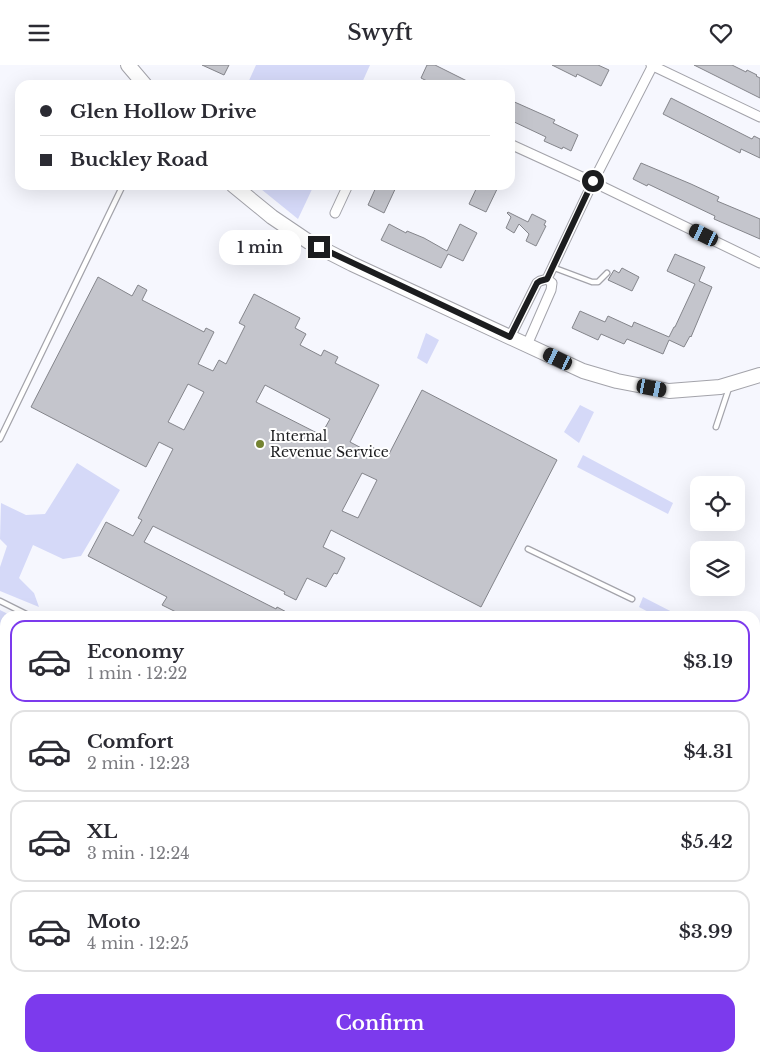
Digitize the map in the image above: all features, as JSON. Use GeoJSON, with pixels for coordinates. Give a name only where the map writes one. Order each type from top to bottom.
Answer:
{"type":"FeatureCollection","features":[{"type":"Feature","properties":{"kind":"street"},"geometry":{"type":"LineString","coordinates":[[128,65],[141,80]]}},
{"type":"Feature","properties":{"kind":"street"},"geometry":{"type":"LineString","coordinates":[[547,279],[593,181],[652,65],[760,117]]}},
{"type":"Feature","properties":{"kind":"street"},"geometry":{"type":"LineString","coordinates":[[515,146],[593,181],[760,263]]}},
{"type":"Feature","properties":{"kind":"street"},"geometry":{"type":"LineString","coordinates":[[239,190],[272,217],[309,242],[352,264],[583,371],[617,381],[669,391],[720,387],[760,375]]}},
{"type":"Feature","properties":{"kind":"street"},"geometry":{"type":"LineString","coordinates":[[335,213],[346,190]]}},
{"type":"Feature","properties":{"kind":"street"},"geometry":{"type":"LineString","coordinates":[[510,337],[537,283],[547,279]]}},
{"type":"Feature","properties":{"kind":"street"},"geometry":{"type":"LineString","coordinates":[[527,345],[551,290],[552,283],[547,279]]}},
{"type":"Feature","properties":{"kind":"lane"},"geometry":{"type":"LineString","coordinates":[[0,439],[121,190]]}},
{"type":"Feature","properties":{"kind":"lane"},"geometry":{"type":"LineString","coordinates":[[552,267],[592,282],[598,282],[607,273]]}},
{"type":"Feature","properties":{"kind":"lane"},"geometry":{"type":"LineString","coordinates":[[716,427],[730,384]]}},
{"type":"Feature","properties":{"kind":"lane"},"geometry":{"type":"LineString","coordinates":[[528,549],[632,599]]}},
{"type":"Feature","properties":{"kind":"lane"},"geometry":{"type":"LineString","coordinates":[[0,601],[20,611]]}},
{"type":"Feature","properties":{"kind":"shaded area"},"geometry":{"type":"Polygon","coordinates":[[[256,65],[370,65],[363,80],[249,80],[256,65]]]}},
{"type":"Feature","properties":{"kind":"shaded area"},"geometry":{"type":"Polygon","coordinates":[[[262,190],[312,190],[298,219],[262,190]]]}},
{"type":"Feature","properties":{"kind":"shaded area"},"geometry":{"type":"Polygon","coordinates":[[[426,333],[439,340],[427,364],[417,358],[426,333]]]}},
{"type":"Feature","properties":{"kind":"shaded area"},"geometry":{"type":"Polygon","coordinates":[[[580,405],[594,412],[579,443],[564,432],[580,405]]]}},
{"type":"Feature","properties":{"kind":"shaded area"},"geometry":{"type":"Polygon","coordinates":[[[583,455],[673,503],[668,514],[577,467],[583,455]]]}},
{"type":"Feature","properties":{"kind":"shaded area"},"geometry":{"type":"Polygon","coordinates":[[[77,463],[120,490],[81,556],[63,559],[33,545],[19,578],[34,593],[39,607],[0,591],[0,567],[7,546],[0,539],[1,503],[26,515],[45,514],[77,463]]]}},
{"type":"Feature","properties":{"kind":"shaded area"},"geometry":{"type":"Polygon","coordinates":[[[643,597],[670,611],[647,611],[639,607],[643,597]]]}},
{"type":"Feature","properties":{"kind":"building"},"geometry":{"type":"Polygon","coordinates":[[[202,65],[229,65],[224,75],[202,65]]]}},
{"type":"Feature","properties":{"kind":"building"},"geometry":{"type":"Polygon","coordinates":[[[427,65],[435,65],[465,80],[425,80],[421,78],[427,65]]]}},
{"type":"Feature","properties":{"kind":"building"},"geometry":{"type":"Polygon","coordinates":[[[552,65],[598,65],[609,70],[601,86],[577,74],[576,77],[552,65]]]}},
{"type":"Feature","properties":{"kind":"building"},"geometry":{"type":"Polygon","coordinates":[[[694,65],[732,65],[757,75],[760,78],[760,98],[694,65]]]}},
{"type":"Feature","properties":{"kind":"building"},"geometry":{"type":"Polygon","coordinates":[[[671,98],[752,139],[754,136],[760,139],[760,158],[741,149],[740,153],[663,114],[671,98]]]}},
{"type":"Feature","properties":{"kind":"building"},"geometry":{"type":"Polygon","coordinates":[[[515,102],[555,120],[553,123],[578,135],[571,151],[544,141],[546,137],[515,122],[515,102]]]}},
{"type":"Feature","properties":{"kind":"building"},"geometry":{"type":"Polygon","coordinates":[[[641,163],[719,197],[717,201],[760,219],[760,239],[714,219],[715,216],[648,184],[647,186],[633,179],[641,163]]]}},
{"type":"Feature","properties":{"kind":"building"},"geometry":{"type":"Polygon","coordinates":[[[375,190],[395,190],[384,213],[368,205],[375,190]]]}},
{"type":"Feature","properties":{"kind":"building"},"geometry":{"type":"Polygon","coordinates":[[[476,190],[497,190],[486,212],[469,204],[476,190]]]}},
{"type":"Feature","properties":{"kind":"building"},"geometry":{"type":"Polygon","coordinates":[[[508,212],[528,222],[532,214],[546,221],[544,225],[546,226],[536,246],[526,241],[529,234],[519,224],[514,233],[506,228],[511,217],[508,212]]]}},
{"type":"Feature","properties":{"kind":"building"},"geometry":{"type":"Polygon","coordinates":[[[389,224],[406,233],[407,231],[424,238],[447,251],[460,224],[477,233],[463,261],[448,254],[441,268],[381,240],[389,224]]]}},
{"type":"Feature","properties":{"kind":"building"},"geometry":{"type":"Polygon","coordinates":[[[675,254],[705,267],[699,281],[712,287],[691,337],[684,347],[669,340],[663,354],[627,339],[624,344],[601,334],[598,340],[572,328],[580,311],[605,322],[608,316],[632,327],[634,322],[669,337],[695,284],[667,271],[675,254]]]}},
{"type":"Feature","properties":{"kind":"building"},"geometry":{"type":"Polygon","coordinates":[[[622,268],[639,277],[632,291],[608,280],[614,270],[619,273],[622,268]]]}},
{"type":"Feature","properties":{"kind":"building","name":"Internal Revenue Service"},"geometry":{"type":"Polygon","coordinates":[[[98,277],[132,296],[138,285],[147,290],[142,300],[204,332],[206,328],[214,332],[198,364],[213,371],[219,360],[226,364],[245,326],[239,323],[254,294],[300,318],[295,328],[306,334],[300,345],[321,356],[324,350],[338,357],[335,363],[379,385],[350,442],[369,452],[372,447],[388,456],[422,390],[557,460],[481,607],[331,530],[323,547],[345,558],[337,574],[334,573],[326,587],[307,578],[296,600],[284,594],[285,592],[153,526],[144,542],[276,609],[277,607],[285,611],[174,611],[162,605],[167,597],[88,556],[106,522],[133,536],[142,520],[138,518],[173,449],[159,442],[146,467],[31,407],[98,277]],[[188,384],[168,422],[184,430],[204,392],[188,384]],[[265,385],[256,402],[321,435],[330,419],[265,385]],[[362,473],[342,511],[358,518],[377,480],[362,473]]]}},
{"type":"Feature","properties":{"kind":"place","name":"Internal Revenue Service"},"geometry":{"type":"Point","coordinates":[260,444]}},
{"type":"Feature","properties":{"kind":"route"},"geometry":{"type":"LineString","coordinates":[[319,247],[510,337],[537,283],[547,279],[593,181]]}}]}
